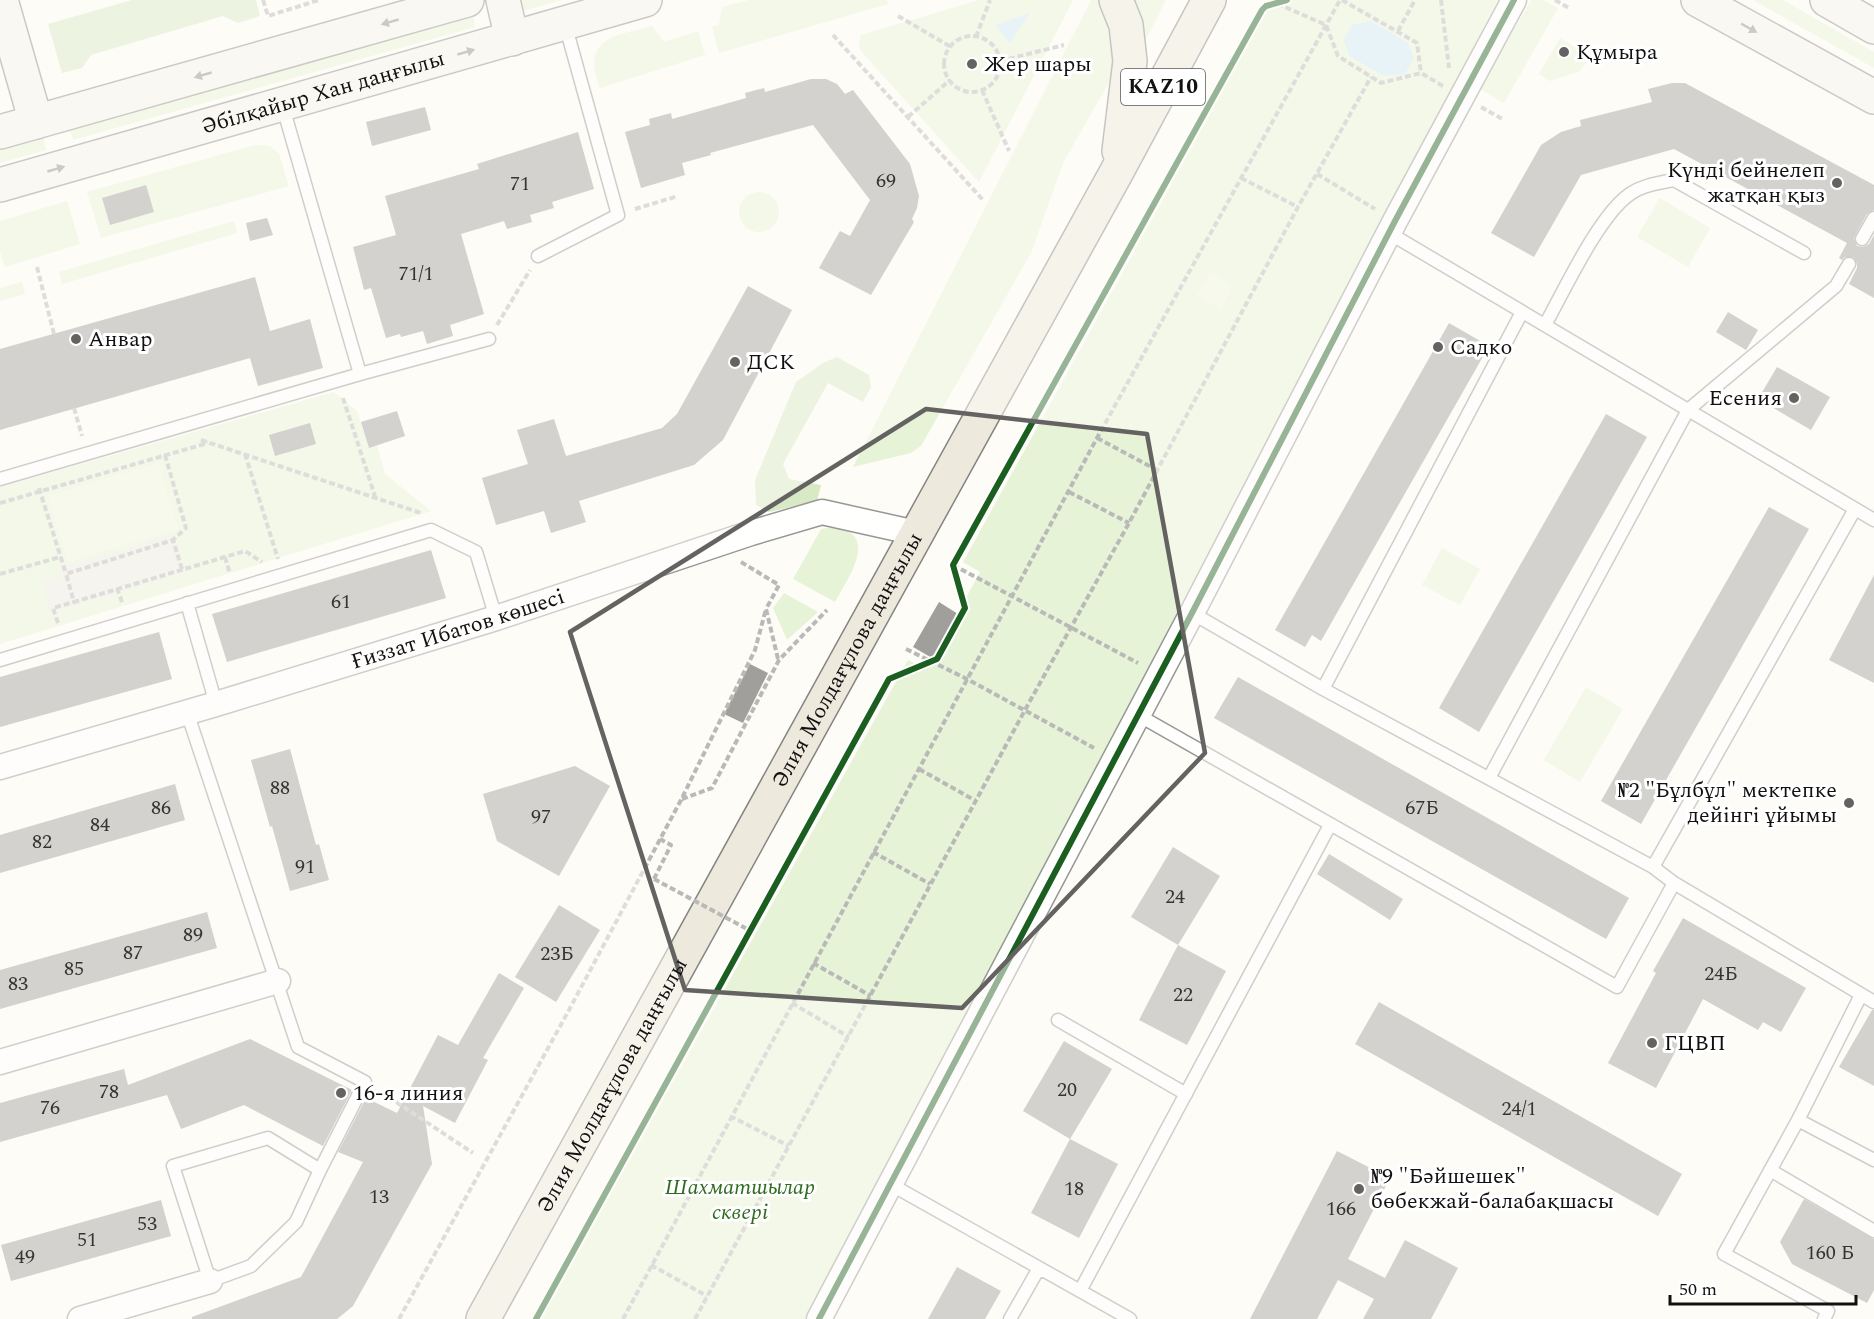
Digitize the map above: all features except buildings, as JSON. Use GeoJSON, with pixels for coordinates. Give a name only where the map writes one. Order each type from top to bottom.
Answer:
{"type":"FeatureCollection","features":[{"type":"Feature","properties":{"kind":"main road"},"geometry":{"type":"LineString","coordinates":[[1,0],[7,51],[36,122]]}},
{"type":"Feature","properties":{"kind":"main road"},"geometry":{"type":"LineString","coordinates":[[0,132],[467,0]]}},
{"type":"Feature","properties":{"kind":"main road"},"geometry":{"type":"LineString","coordinates":[[503,0],[512,39]]}},
{"type":"Feature","properties":{"kind":"main road","name":"Әбілқайыр Хан даңғылы"},"geometry":{"type":"LineString","coordinates":[[0,185],[645,0]]}},
{"type":"Feature","properties":{"kind":"main road"},"geometry":{"type":"LineString","coordinates":[[1116,0],[1126,25],[1130,61],[1116,173]]}},
{"type":"Feature","properties":{"kind":"main road","name":"Әлия Молдағұлова даңғылы"},"geometry":{"type":"LineString","coordinates":[[483,1319],[1116,173],[1209,0]]}},
{"type":"Feature","properties":{"kind":"main road"},"geometry":{"type":"LineString","coordinates":[[1698,0],[1874,97]]}},
{"type":"Feature","properties":{"kind":"main road"},"geometry":{"type":"LineString","coordinates":[[1827,0],[1874,27]]}},
{"type":"Feature","properties":{"kind":"street"},"geometry":{"type":"LineString","coordinates":[[819,1319],[1192,613],[1392,227],[1457,93],[1514,0]]}},
{"type":"Feature","properties":{"kind":"street","name":"Ғиззат Ибатов көшесі"},"geometry":{"type":"LineString","coordinates":[[0,767],[216,704],[496,618],[714,545],[822,512],[916,533]]}},
{"type":"Feature","properties":{"kind":"street"},"geometry":{"type":"LineString","coordinates":[[0,1062],[278,981]]}},
{"type":"Feature","properties":{"kind":"street"},"geometry":{"type":"LineString","coordinates":[[80,1319],[210,1281]]}},
{"type":"Feature","properties":{"kind":"lane"},"geometry":{"type":"LineString","coordinates":[[538,256],[618,215],[565,23]]}},
{"type":"Feature","properties":{"kind":"lane"},"geometry":{"type":"LineString","coordinates":[[281,104],[360,374]]}},
{"type":"Feature","properties":{"kind":"lane"},"geometry":{"type":"LineString","coordinates":[[1545,325],[1603,222],[1631,193],[1652,184],[1674,180],[1804,253]]}},
{"type":"Feature","properties":{"kind":"lane"},"geometry":{"type":"LineString","coordinates":[[1863,239],[1874,218]]}},
{"type":"Feature","properties":{"kind":"lane"},"geometry":{"type":"LineString","coordinates":[[1392,227],[1522,312],[1874,520]]}},
{"type":"Feature","properties":{"kind":"lane"},"geometry":{"type":"LineString","coordinates":[[1489,778],[1688,410],[1836,286],[1849,264]]}},
{"type":"Feature","properties":{"kind":"lane"},"geometry":{"type":"LineString","coordinates":[[1323,689],[1522,312]]}},
{"type":"Feature","properties":{"kind":"lane"},"geometry":{"type":"LineString","coordinates":[[0,479],[360,374],[489,339]]}},
{"type":"Feature","properties":{"kind":"lane"},"geometry":{"type":"LineString","coordinates":[[1653,867],[1855,509]]}},
{"type":"Feature","properties":{"kind":"lane"},"geometry":{"type":"LineString","coordinates":[[0,660],[431,530],[476,552],[496,618]]}},
{"type":"Feature","properties":{"kind":"lane"},"geometry":{"type":"LineString","coordinates":[[186,603],[216,704]]}},
{"type":"Feature","properties":{"kind":"lane"},"geometry":{"type":"LineString","coordinates":[[1192,613],[1323,689],[1653,867],[1674,883],[1874,1002]]}},
{"type":"Feature","properties":{"kind":"lane"},"geometry":{"type":"LineString","coordinates":[[187,712],[298,1047],[365,1082],[296,1222],[251,1266],[210,1281],[173,1166],[268,1138],[320,1170]]}},
{"type":"Feature","properties":{"kind":"lane"},"geometry":{"type":"LineString","coordinates":[[1138,716],[1617,987],[1674,883]]}},
{"type":"Feature","properties":{"kind":"lane"},"geometry":{"type":"LineString","coordinates":[[1080,1291],[1330,825]]}},
{"type":"Feature","properties":{"kind":"lane"},"geometry":{"type":"LineString","coordinates":[[1824,1319],[1828,1311],[1724,1254],[1798,1120],[1861,995]]}},
{"type":"Feature","properties":{"kind":"lane"},"geometry":{"type":"LineString","coordinates":[[1058,1020],[1186,1094]]}},
{"type":"Feature","properties":{"kind":"lane"},"geometry":{"type":"LineString","coordinates":[[1798,1120],[1874,1160]]}},
{"type":"Feature","properties":{"kind":"lane"},"geometry":{"type":"LineString","coordinates":[[1770,1170],[1874,1231]]}},
{"type":"Feature","properties":{"kind":"lane"},"geometry":{"type":"LineString","coordinates":[[890,1184],[1130,1319]]}},
{"type":"Feature","properties":{"kind":"lane"},"geometry":{"type":"LineString","coordinates":[[1010,1319],[1039,1268]]}},
{"type":"Feature","properties":{"kind":"path"},"geometry":{"type":"LineString","coordinates":[[263,0],[268,16],[320,0]]}},
{"type":"Feature","properties":{"kind":"path"},"geometry":{"type":"LineString","coordinates":[[976,37],[990,0]]}},
{"type":"Feature","properties":{"kind":"path"},"geometry":{"type":"LineString","coordinates":[[1268,3],[1287,0]]}},
{"type":"Feature","properties":{"kind":"path"},"geometry":{"type":"LineString","coordinates":[[622,1319],[1097,438],[1341,0],[1417,43],[1421,73]]}},
{"type":"Feature","properties":{"kind":"path"},"geometry":{"type":"LineString","coordinates":[[1398,31],[1414,0]]}},
{"type":"Feature","properties":{"kind":"path"},"geometry":{"type":"LineString","coordinates":[[1441,0],[1457,93]]}},
{"type":"Feature","properties":{"kind":"path"},"geometry":{"type":"LineString","coordinates":[[1555,0],[1569,8]]}},
{"type":"Feature","properties":{"kind":"path"},"geometry":{"type":"LineString","coordinates":[[1279,3],[1326,26],[1338,56],[1381,83],[1421,73],[1504,120]]}},
{"type":"Feature","properties":{"kind":"path"},"geometry":{"type":"LineString","coordinates":[[898,16],[951,46]]}},
{"type":"Feature","properties":{"kind":"path"},"geometry":{"type":"LineString","coordinates":[[833,34],[983,200]]}},
{"type":"Feature","properties":{"kind":"path"},"geometry":{"type":"LineString","coordinates":[[976,37],[984,39],[997,52],[1000,61],[999,71],[996,79],[982,90],[964,90],[956,87],[950,80],[944,63],[946,54],[957,40],[976,37]]}},
{"type":"Feature","properties":{"kind":"path"},"geometry":{"type":"LineString","coordinates":[[1000,61],[1064,45]]}},
{"type":"Feature","properties":{"kind":"path"},"geometry":{"type":"LineString","coordinates":[[695,1319],[1025,710],[1130,523],[1298,207],[1371,77]]}},
{"type":"Feature","properties":{"kind":"path"},"geometry":{"type":"LineString","coordinates":[[908,117],[950,80]]}},
{"type":"Feature","properties":{"kind":"path"},"geometry":{"type":"LineString","coordinates":[[982,90],[1009,151]]}},
{"type":"Feature","properties":{"kind":"path"},"geometry":{"type":"LineString","coordinates":[[1317,174],[1392,227]]}},
{"type":"Feature","properties":{"kind":"path"},"geometry":{"type":"LineString","coordinates":[[1241,178],[1298,207]]}},
{"type":"Feature","properties":{"kind":"path"},"geometry":{"type":"LineString","coordinates":[[618,215],[678,196]]}},
{"type":"Feature","properties":{"kind":"path"},"geometry":{"type":"LineString","coordinates":[[489,339],[538,256]]}},
{"type":"Feature","properties":{"kind":"path"},"geometry":{"type":"LineString","coordinates":[[37,267],[54,334]]}},
{"type":"Feature","properties":{"kind":"path"},"geometry":{"type":"LineString","coordinates":[[337,381],[375,497]]}},
{"type":"Feature","properties":{"kind":"path"},"geometry":{"type":"LineString","coordinates":[[74,408],[87,455]]}},
{"type":"Feature","properties":{"kind":"path"},"geometry":{"type":"LineString","coordinates":[[173,429],[424,514],[426,520]]}},
{"type":"Feature","properties":{"kind":"path"},"geometry":{"type":"LineString","coordinates":[[1097,438],[1157,470]]}},
{"type":"Feature","properties":{"kind":"path"},"geometry":{"type":"LineString","coordinates":[[0,503],[208,442]]}},
{"type":"Feature","properties":{"kind":"path"},"geometry":{"type":"LineString","coordinates":[[245,454],[283,575]]}},
{"type":"Feature","properties":{"kind":"path"},"geometry":{"type":"LineString","coordinates":[[66,574],[173,540],[186,528],[165,455]]}},
{"type":"Feature","properties":{"kind":"path"},"geometry":{"type":"LineString","coordinates":[[33,470],[74,602]]}},
{"type":"Feature","properties":{"kind":"path"},"geometry":{"type":"LineString","coordinates":[[1069,492],[1130,523]]}},
{"type":"Feature","properties":{"kind":"path"},"geometry":{"type":"LineString","coordinates":[[173,540],[182,569]]}},
{"type":"Feature","properties":{"kind":"path"},"geometry":{"type":"LineString","coordinates":[[399,1319],[569,1010],[681,800],[755,650],[766,609],[779,585],[714,545]]}},
{"type":"Feature","properties":{"kind":"path"},"geometry":{"type":"LineString","coordinates":[[63,640],[53,608],[182,569],[245,551],[283,575]]}},
{"type":"Feature","properties":{"kind":"path"},"geometry":{"type":"LineString","coordinates":[[956,575],[953,565],[959,554]]}},
{"type":"Feature","properties":{"kind":"path"},"geometry":{"type":"LineString","coordinates":[[0,574],[60,557]]}},
{"type":"Feature","properties":{"kind":"path"},"geometry":{"type":"LineString","coordinates":[[953,565],[1148,668]]}},
{"type":"Feature","properties":{"kind":"path"},"geometry":{"type":"LineString","coordinates":[[766,609],[779,660]]}},
{"type":"Feature","properties":{"kind":"path"},"geometry":{"type":"LineString","coordinates":[[681,800],[712,788],[779,660],[827,610]]}},
{"type":"Feature","properties":{"kind":"path"},"geometry":{"type":"LineString","coordinates":[[906,649],[934,660],[1115,760]]}},
{"type":"Feature","properties":{"kind":"path"},"geometry":{"type":"LineString","coordinates":[[921,666],[934,660]]}},
{"type":"Feature","properties":{"kind":"path"},"geometry":{"type":"LineString","coordinates":[[919,769],[976,801]]}},
{"type":"Feature","properties":{"kind":"path"},"geometry":{"type":"LineString","coordinates":[[660,839],[671,844],[654,879],[749,930],[768,896],[770,898]]}},
{"type":"Feature","properties":{"kind":"path"},"geometry":{"type":"LineString","coordinates":[[873,852],[930,884]]}},
{"type":"Feature","properties":{"kind":"path"},"geometry":{"type":"LineString","coordinates":[[747,939],[776,887]]}},
{"type":"Feature","properties":{"kind":"path"},"geometry":{"type":"LineString","coordinates":[[813,963],[871,996]]}},
{"type":"Feature","properties":{"kind":"path"},"geometry":{"type":"LineString","coordinates":[[792,1003],[849,1037]]}},
{"type":"Feature","properties":{"kind":"path"},"geometry":{"type":"LineString","coordinates":[[365,1082],[473,1153]]}},
{"type":"Feature","properties":{"kind":"path"},"geometry":{"type":"LineString","coordinates":[[730,1116],[789,1146]]}},
{"type":"Feature","properties":{"kind":"path"},"geometry":{"type":"LineString","coordinates":[[651,1265],[707,1296]]}},
{"type":"Feature","properties":{"kind":"highlighted area"},"geometry":{"type":"Polygon","coordinates":[[[926,409],[1147,434],[1205,753],[962,1008],[685,990],[570,632],[926,409]]]}},
{"type":"Feature","properties":{"kind":"green space"},"geometry":{"type":"Polygon","coordinates":[[[132,0],[256,0],[260,16],[238,23],[223,16],[91,55],[82,68],[62,73],[48,24],[132,0]]]}},
{"type":"Feature","properties":{"kind":"green space"},"geometry":{"type":"Polygon","coordinates":[[[519,0],[562,0],[516,13],[519,0]]]}},
{"type":"Feature","properties":{"kind":"green space"},"geometry":{"type":"Polygon","coordinates":[[[749,0],[887,0],[888,4],[719,53],[712,27],[719,25],[722,7],[749,0]]]}},
{"type":"Feature","properties":{"kind":"green space"},"geometry":{"type":"Polygon","coordinates":[[[979,0],[1073,0],[979,182],[860,50],[859,42],[861,35],[979,0]]]}},
{"type":"Feature","properties":{"kind":"green space"},"geometry":{"type":"Polygon","coordinates":[[[1091,0],[1106,0],[1115,72],[1063,163],[1031,253],[921,446],[911,453],[853,467],[1091,0]]]}},
{"type":"Feature","properties":{"kind":"green space"},"geometry":{"type":"Polygon","coordinates":[[[1127,0],[1166,0],[1138,55],[1127,0]]]}},
{"type":"Feature","properties":{"kind":"green space","name":"Шахматшылар сквері"},"geometry":{"type":"Polygon","coordinates":[[[1273,0],[1498,0],[807,1319],[541,1319],[908,660],[927,669],[980,572],[963,562],[1273,0]]]}},
{"type":"Feature","properties":{"kind":"green space"},"geometry":{"type":"Polygon","coordinates":[[[1531,0],[1543,0],[1558,8],[1504,103],[1480,89],[1531,0]]]}},
{"type":"Feature","properties":{"kind":"green space"},"geometry":{"type":"Polygon","coordinates":[[[1753,0],[1783,0],[1874,52],[1874,68],[1753,0]]]}},
{"type":"Feature","properties":{"kind":"green space"},"geometry":{"type":"Polygon","coordinates":[[[473,15],[475,27],[73,140],[70,129],[473,15]]]}},
{"type":"Feature","properties":{"kind":"green space"},"geometry":{"type":"Polygon","coordinates":[[[652,26],[664,42],[698,31],[705,55],[600,88],[594,59],[598,49],[614,37],[652,26]]]}},
{"type":"Feature","properties":{"kind":"green space"},"geometry":{"type":"Polygon","coordinates":[[[1560,38],[1590,56],[1580,71],[1550,81],[1539,74],[1560,38]]]}},
{"type":"Feature","properties":{"kind":"green space"},"geometry":{"type":"Polygon","coordinates":[[[43,138],[46,150],[0,163],[0,150],[43,138]]]}},
{"type":"Feature","properties":{"kind":"green space"},"geometry":{"type":"Polygon","coordinates":[[[255,145],[270,146],[279,154],[289,186],[101,238],[87,192],[255,145]]]}},
{"type":"Feature","properties":{"kind":"green space"},"geometry":{"type":"Polygon","coordinates":[[[759,192],[767,193],[773,198],[778,204],[778,220],[773,226],[767,231],[759,232],[751,231],[745,226],[740,220],[739,212],[740,204],[745,198],[751,193],[759,192]]]}},
{"type":"Feature","properties":{"kind":"green space"},"geometry":{"type":"Polygon","coordinates":[[[1660,198],[1710,228],[1688,267],[1637,237],[1660,198]]]}},
{"type":"Feature","properties":{"kind":"green space"},"geometry":{"type":"Polygon","coordinates":[[[67,201],[80,244],[5,267],[0,252],[0,221],[67,201]]]}},
{"type":"Feature","properties":{"kind":"green space"},"geometry":{"type":"Polygon","coordinates":[[[234,221],[237,233],[62,284],[59,272],[234,221]]]}},
{"type":"Feature","properties":{"kind":"green space"},"geometry":{"type":"Polygon","coordinates":[[[1210,272],[1233,285],[1221,309],[1197,296],[1210,272]]]}},
{"type":"Feature","properties":{"kind":"green space"},"geometry":{"type":"Polygon","coordinates":[[[22,282],[25,294],[0,301],[0,288],[22,282]]]}},
{"type":"Feature","properties":{"kind":"green space"},"geometry":{"type":"Polygon","coordinates":[[[837,357],[869,375],[871,387],[863,402],[828,383],[783,464],[789,479],[821,485],[817,501],[769,512],[756,505],[755,480],[796,382],[823,363],[837,357]]]}},
{"type":"Feature","properties":{"kind":"green space"},"geometry":{"type":"Polygon","coordinates":[[[334,392],[357,411],[369,447],[377,445],[385,474],[431,511],[0,644],[0,487],[334,392]]]}},
{"type":"Feature","properties":{"kind":"green space"},"geometry":{"type":"Polygon","coordinates":[[[158,463],[178,529],[68,562],[48,496],[158,463]]]}},
{"type":"Feature","properties":{"kind":"green space"},"geometry":{"type":"Polygon","coordinates":[[[833,527],[847,531],[855,538],[858,547],[853,569],[835,602],[793,579],[821,529],[833,527]]]}},
{"type":"Feature","properties":{"kind":"green space"},"geometry":{"type":"Polygon","coordinates":[[[1442,548],[1480,569],[1460,605],[1422,585],[1442,548]]]}},
{"type":"Feature","properties":{"kind":"green space"},"geometry":{"type":"Polygon","coordinates":[[[784,593],[818,612],[787,640],[773,608],[784,593]]]}},
{"type":"Feature","properties":{"kind":"green space"},"geometry":{"type":"Polygon","coordinates":[[[1586,687],[1623,709],[1580,782],[1544,760],[1586,687]]]}},
{"type":"Feature","properties":{"kind":"shaded area"},"geometry":{"type":"Polygon","coordinates":[[[174,534],[185,572],[50,613],[41,582],[61,576],[59,568],[174,534]]]}},
{"type":"Feature","properties":{"kind":"water"},"geometry":{"type":"Polygon","coordinates":[[[1030,13],[1010,43],[1009,43],[996,25],[1030,13]]]}},
{"type":"Feature","properties":{"kind":"water"},"geometry":{"type":"Polygon","coordinates":[[[1371,21],[1408,43],[1414,58],[1405,74],[1384,76],[1349,56],[1344,40],[1352,25],[1371,21]]]}},
{"type":"Feature","properties":{"kind":"cycle path"},"geometry":{"type":"LineString","coordinates":[[536,1319],[889,679],[937,659],[965,608],[953,565],[1262,10],[1266,6],[1287,0]]}},
{"type":"Feature","properties":{"kind":"cycle path"},"geometry":{"type":"LineString","coordinates":[[819,1319],[1192,613],[1395,221],[1514,0]]}},
{"type":"Feature","properties":{"kind":"place","name":"Құмыра"},"geometry":{"type":"Point","coordinates":[1564,52]}},
{"type":"Feature","properties":{"kind":"place","name":"Жер шары"},"geometry":{"type":"Point","coordinates":[972,64]}},
{"type":"Feature","properties":{"kind":"place","name":"Күнді бейнелеп жатқан қыз"},"geometry":{"type":"Point","coordinates":[1837,183]}},
{"type":"Feature","properties":{"kind":"place","name":"Анвар"},"geometry":{"type":"Point","coordinates":[76,339]}},
{"type":"Feature","properties":{"kind":"place","name":"Садко"},"geometry":{"type":"Point","coordinates":[1438,347]}},
{"type":"Feature","properties":{"kind":"place","name":"ДСК"},"geometry":{"type":"Point","coordinates":[735,362]}},
{"type":"Feature","properties":{"kind":"place","name":"Есения"},"geometry":{"type":"Point","coordinates":[1794,398]}},
{"type":"Feature","properties":{"kind":"place","name":"№2 \"Бұлбұл\" мектепке дейінгі ұйымы"},"geometry":{"type":"Point","coordinates":[1849,803]}},
{"type":"Feature","properties":{"kind":"place","name":"ГЦВП"},"geometry":{"type":"Point","coordinates":[1652,1043]}},
{"type":"Feature","properties":{"kind":"place","name":"16-я линия"},"geometry":{"type":"Point","coordinates":[341,1093]}},
{"type":"Feature","properties":{"kind":"place","name":"№9 \"Бәйшешек\" бөбекжай-балабақшасы"},"geometry":{"type":"Point","coordinates":[1359,1189]}}]}
